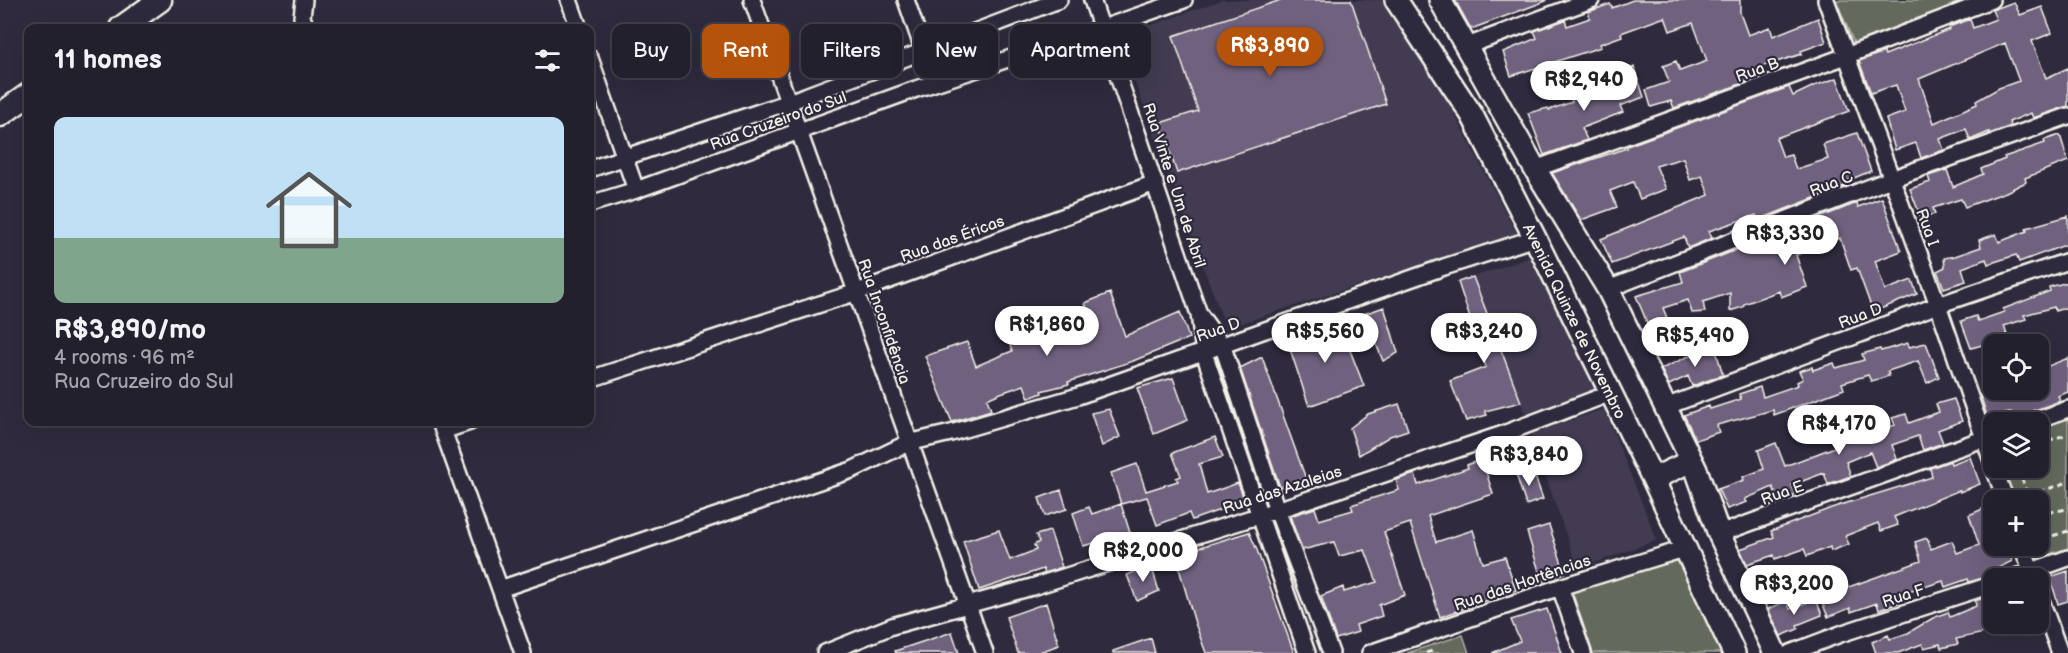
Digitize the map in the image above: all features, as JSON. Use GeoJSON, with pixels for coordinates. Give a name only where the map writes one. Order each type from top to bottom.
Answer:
{"type":"FeatureCollection","features":[{"type":"Feature","properties":{"kind":"main road"},"geometry":{"type":"LineString","coordinates":[[126,24],[160,0]]}},
{"type":"Feature","properties":{"kind":"main road","name":"Avenida Quinze de Novembro"},"geometry":{"type":"LineString","coordinates":[[1396,0],[1472,115],[1653,479],[1734,653]]}},
{"type":"Feature","properties":{"kind":"main road"},"geometry":{"type":"LineString","coordinates":[[1440,0],[1535,169],[1608,289],[1691,461],[1719,534],[1775,653]]}},
{"type":"Feature","properties":{"kind":"main road"},"geometry":{"type":"LineString","coordinates":[[1448,80],[1471,53]]}},
{"type":"Feature","properties":{"kind":"main road"},"geometry":{"type":"LineString","coordinates":[[0,115],[24,98]]}},
{"type":"Feature","properties":{"kind":"main road"},"geometry":{"type":"LineString","coordinates":[[1653,479],[1691,461]]}},
{"type":"Feature","properties":{"kind":"street"},"geometry":{"type":"LineString","coordinates":[[304,0],[302,17],[305,24]]}},
{"type":"Feature","properties":{"kind":"street"},"geometry":{"type":"LineString","coordinates":[[568,0],[577,24]]}},
{"type":"Feature","properties":{"kind":"street","name":"Rua Inconfidência"},"geometry":{"type":"LineString","coordinates":[[752,0],[908,443],[985,653]]}},
{"type":"Feature","properties":{"kind":"street"},"geometry":{"type":"LineString","coordinates":[[906,0],[914,24]]}},
{"type":"Feature","properties":{"kind":"street","name":"Rua Cruzeiro do Sul"},"geometry":{"type":"LineString","coordinates":[[997,24],[1059,0]]}},
{"type":"Feature","properties":{"kind":"street","name":"Rua Vinte e Um de Abril"},"geometry":{"type":"LineString","coordinates":[[1092,0],[1101,24]]}},
{"type":"Feature","properties":{"kind":"street","name":"Rua Cruzeiro do Sul"},"geometry":{"type":"LineString","coordinates":[[1115,24],[1184,0]]}},
{"type":"Feature","properties":{"kind":"street"},"geometry":{"type":"LineString","coordinates":[[1471,53],[1591,0]]}},
{"type":"Feature","properties":{"kind":"street","name":"Rua I"},"geometry":{"type":"LineString","coordinates":[[1826,0],[1983,424]]}},
{"type":"Feature","properties":{"kind":"street","name":"Rua B"},"geometry":{"type":"LineString","coordinates":[[1535,169],[1846,56],[1991,0]]}},
{"type":"Feature","properties":{"kind":"street","name":"Rua Cruzeiro do Sul"},"geometry":{"type":"LineString","coordinates":[[594,168],[789,102],[914,56]]}},
{"type":"Feature","properties":{"kind":"street","name":"Rua Cruzeiro do Sul"},"geometry":{"type":"LineString","coordinates":[[594,203],[636,190],[916,89],[1010,58]]}},
{"type":"Feature","properties":{"kind":"street"},"geometry":{"type":"LineString","coordinates":[[594,69],[636,190]]}},
{"type":"Feature","properties":{"kind":"street","name":"Rua Vinte e Um de Abril"},"geometry":{"type":"LineString","coordinates":[[1120,78],[1199,314],[1204,353],[1307,653]]}},
{"type":"Feature","properties":{"kind":"street","name":"Rua C"},"geometry":{"type":"LineString","coordinates":[[1608,289],[1892,179],[2068,116]]}},
{"type":"Feature","properties":{"kind":"street","name":"Rua das Éricas"},"geometry":{"type":"LineString","coordinates":[[594,378],[856,292],[1155,183]]}},
{"type":"Feature","properties":{"kind":"street","name":"Rua D"},"geometry":{"type":"LineString","coordinates":[[500,589],[852,470],[908,443],[962,430],[1078,396],[1444,267],[1535,238]]}},
{"type":"Feature","properties":{"kind":"street","name":"Rua D"},"geometry":{"type":"LineString","coordinates":[[1665,407],[1938,305],[2068,261]]}},
{"type":"Feature","properties":{"kind":"street","name":"Rua Vinte e Um de Abril"},"geometry":{"type":"LineString","coordinates":[[1199,314],[1223,346],[1277,510],[1331,653]]}},
{"type":"Feature","properties":{"kind":"street","name":"Rua das Azaleias"},"geometry":{"type":"LineString","coordinates":[[825,653],[892,626],[1128,558],[1277,510],[1503,434],[1611,393]]}},
{"type":"Feature","properties":{"kind":"street"},"geometry":{"type":"LineString","coordinates":[[2049,416],[2068,409]]}},
{"type":"Feature","properties":{"kind":"street"},"geometry":{"type":"LineString","coordinates":[[442,426],[523,653]]}},
{"type":"Feature","properties":{"kind":"street","name":"Rua E"},"geometry":{"type":"LineString","coordinates":[[1719,534],[1983,439]]}},
{"type":"Feature","properties":{"kind":"street","name":"Rua das Hortências"},"geometry":{"type":"LineString","coordinates":[[1371,653],[1560,587],[1687,549]]}},
{"type":"Feature","properties":{"kind":"street"},"geometry":{"type":"LineString","coordinates":[[2047,568],[2068,558]]}},
{"type":"Feature","properties":{"kind":"street"},"geometry":{"type":"LineString","coordinates":[[1560,587],[1583,653]]}},
{"type":"Feature","properties":{"kind":"street","name":"Rua F"},"geometry":{"type":"LineString","coordinates":[[1790,653],[1843,633],[1983,588]]}},
{"type":"Feature","properties":{"kind":"street"},"geometry":{"type":"LineString","coordinates":[[2049,622],[2060,653]]}},
{"type":"Feature","properties":{"kind":"path"},"geometry":{"type":"LineString","coordinates":[[2049,440],[2068,434]]}},
{"type":"Feature","properties":{"kind":"path"},"geometry":{"type":"LineString","coordinates":[[2049,490],[2068,482]]}},
{"type":"Feature","properties":{"kind":"path"},"geometry":{"type":"LineString","coordinates":[[2049,512],[2068,509]]}},
{"type":"Feature","properties":{"kind":"path"},"geometry":{"type":"LineString","coordinates":[[2049,537],[2068,531]]}},
{"type":"Feature","properties":{"kind":"path"},"geometry":{"type":"LineString","coordinates":[[1426,653],[1434,650],[1433,653]]}},
{"type":"Feature","properties":{"kind":"shaded area"},"geometry":{"type":"Polygon","coordinates":[[[1222,0],[1382,0],[1441,89],[1517,234],[1226,328],[1133,78],[1151,78],[1151,25],[1222,0]]]}},
{"type":"Feature","properties":{"kind":"shaded area"},"geometry":{"type":"Polygon","coordinates":[[[1542,253],[1603,388],[1525,414],[1473,277],[1542,253]]]}},
{"type":"Feature","properties":{"kind":"shaded area"},"geometry":{"type":"Polygon","coordinates":[[[1604,409],[1657,540],[1578,569],[1531,434],[1604,409]]]}},
{"type":"Feature","properties":{"kind":"green space"},"geometry":{"type":"Polygon","coordinates":[[[1836,0],[1968,0],[1854,43],[1836,0]]]}},
{"type":"Feature","properties":{"kind":"green space"},"geometry":{"type":"Polygon","coordinates":[[[2068,415],[2068,548],[2049,555],[2049,490],[2009,490],[2005,478],[2049,478],[2049,422],[2068,415]]]}},
{"type":"Feature","properties":{"kind":"green space"},"geometry":{"type":"Polygon","coordinates":[[[1682,559],[1723,653],[1593,653],[1572,591],[1682,559]]]}},
{"type":"Feature","properties":{"kind":"green space"},"geometry":{"type":"Polygon","coordinates":[[[1463,635],[1469,653],[1407,653],[1463,635]]]}},
{"type":"Feature","properties":{"kind":"building"},"geometry":{"type":"Polygon","coordinates":[[[1281,0],[1351,0],[1386,104],[1177,173],[1160,123],[1198,111],[1173,36],[1281,0]]]}},
{"type":"Feature","properties":{"kind":"building"},"geometry":{"type":"Polygon","coordinates":[[[1455,0],[1546,0],[1546,1],[1471,29],[1455,0]]]}},
{"type":"Feature","properties":{"kind":"building"},"geometry":{"type":"Polygon","coordinates":[[[1633,0],[1740,0],[1740,13],[1748,35],[1770,27],[1773,36],[1818,18],[1826,42],[1801,51],[1802,54],[1760,67],[1763,76],[1674,108],[1671,101],[1651,107],[1646,90],[1669,82],[1663,66],[1676,61],[1680,71],[1707,61],[1693,23],[1670,31],[1665,17],[1621,33],[1622,36],[1600,44],[1601,47],[1511,76],[1503,52],[1537,38],[1534,31],[1565,20],[1567,26],[1590,18],[1588,12],[1610,4],[1612,8],[1633,0]]]}},
{"type":"Feature","properties":{"kind":"building"},"geometry":{"type":"Polygon","coordinates":[[[2014,2],[2020,15],[2042,7],[2052,33],[2032,41],[2046,78],[2068,68],[2068,106],[2033,118],[2031,113],[2009,122],[2011,126],[1970,140],[1966,129],[1940,139],[1944,150],[1921,158],[1916,143],[1895,150],[1886,119],[1905,112],[1896,85],[1871,93],[1859,61],[1884,52],[1885,55],[1970,19],[1973,28],[1996,19],[1992,10],[2014,2]],[[2005,43],[1919,79],[1934,123],[1977,104],[1976,101],[1999,88],[2019,81],[2005,43]]]}},
{"type":"Feature","properties":{"kind":"building"},"geometry":{"type":"Polygon","coordinates":[[[1634,67],[1644,97],[1620,106],[1623,112],[1582,128],[1587,140],[1544,155],[1528,113],[1548,108],[1549,110],[1572,102],[1568,91],[1589,82],[1593,91],[1618,82],[1616,76],[1634,67]]]}},
{"type":"Feature","properties":{"kind":"building"},"geometry":{"type":"Polygon","coordinates":[[[1837,78],[1849,111],[1776,138],[1783,157],[1791,155],[1796,169],[1828,159],[1823,144],[1857,133],[1871,171],[1849,180],[1850,184],[1758,220],[1756,215],[1709,231],[1712,238],[1688,248],[1684,237],[1612,264],[1601,239],[1709,195],[1702,176],[1690,180],[1683,158],[1656,166],[1666,189],[1640,199],[1633,182],[1610,191],[1617,207],[1581,220],[1552,173],[1627,148],[1627,146],[1789,87],[1793,96],[1837,78]]]}},
{"type":"Feature","properties":{"kind":"building"},"geometry":{"type":"Polygon","coordinates":[[[2060,135],[2068,161],[2025,178],[2026,182],[2006,192],[1965,207],[1961,199],[1933,208],[1935,214],[1921,218],[1910,189],[1930,182],[1928,176],[1947,170],[1953,187],[1983,174],[1981,169],[2005,159],[2004,157],[2045,143],[2044,140],[2060,135]]]}},
{"type":"Feature","properties":{"kind":"building"},"geometry":{"type":"Polygon","coordinates":[[[1882,198],[1901,251],[1875,261],[1885,290],[1912,280],[1917,294],[1873,312],[1857,268],[1851,270],[1840,238],[1796,255],[1807,287],[1781,297],[1779,291],[1730,311],[1730,293],[1703,302],[1705,312],[1692,313],[1688,300],[1663,308],[1674,335],[1655,342],[1636,296],[1683,282],[1680,272],[1857,203],[1858,207],[1882,198]]]}},
{"type":"Feature","properties":{"kind":"building"},"geometry":{"type":"Polygon","coordinates":[[[2068,216],[2068,244],[2019,262],[2016,255],[1988,264],[1986,259],[1962,268],[1966,281],[1944,288],[1937,271],[1945,267],[1944,258],[1981,247],[1979,240],[1996,234],[1999,242],[2027,231],[2026,228],[2068,216]]]}},
{"type":"Feature","properties":{"kind":"building"},"geometry":{"type":"Polygon","coordinates":[[[1473,277],[1521,402],[1485,411],[1487,415],[1466,421],[1450,381],[1486,367],[1458,282],[1473,277]]]}},
{"type":"Feature","properties":{"kind":"building"},"geometry":{"type":"Polygon","coordinates":[[[2068,282],[2068,307],[2055,311],[2054,307],[2024,315],[2026,319],[2004,326],[2007,334],[1983,334],[1983,345],[1971,348],[1961,321],[1976,316],[1978,321],[2004,312],[2003,309],[2050,291],[2049,287],[2068,282]]]}},
{"type":"Feature","properties":{"kind":"building"},"geometry":{"type":"Polygon","coordinates":[[[1110,293],[1125,336],[1180,312],[1189,338],[1133,361],[1068,382],[1069,384],[1041,391],[1042,393],[1029,398],[1024,385],[998,394],[987,399],[991,410],[952,422],[925,356],[967,342],[976,366],[1012,351],[1004,328],[1055,314],[1062,334],[1091,323],[1085,303],[1110,293]]]}},
{"type":"Feature","properties":{"kind":"building"},"geometry":{"type":"Polygon","coordinates":[[[1384,307],[1398,353],[1383,361],[1364,314],[1384,307]]]}},
{"type":"Feature","properties":{"kind":"building"},"geometry":{"type":"Polygon","coordinates":[[[1339,322],[1364,386],[1309,406],[1287,340],[1339,322]]]}},
{"type":"Feature","properties":{"kind":"building"},"geometry":{"type":"Polygon","coordinates":[[[1908,343],[1909,347],[1926,343],[1939,377],[1927,383],[1918,361],[1888,371],[1889,376],[1871,381],[1868,375],[1842,383],[1844,389],[1774,415],[1773,410],[1717,425],[1719,432],[1696,440],[1684,415],[1709,406],[1710,409],[1741,399],[1739,394],[1760,387],[1763,397],[1798,385],[1797,382],[1803,379],[1799,371],[1812,367],[1813,370],[1834,363],[1836,368],[1864,360],[1862,354],[1908,343]]]}},
{"type":"Feature","properties":{"kind":"building"},"geometry":{"type":"Polygon","coordinates":[[[1715,347],[1723,375],[1692,386],[1688,376],[1669,385],[1661,369],[1715,347]]]}},
{"type":"Feature","properties":{"kind":"building"},"geometry":{"type":"Polygon","coordinates":[[[1262,357],[1306,479],[1280,487],[1240,368],[1262,357]]]}},
{"type":"Feature","properties":{"kind":"building"},"geometry":{"type":"Polygon","coordinates":[[[2068,358],[2068,392],[2058,396],[2060,401],[2030,412],[1986,412],[1980,394],[1983,393],[1983,400],[2049,400],[2049,366],[2068,358]]]}},
{"type":"Feature","properties":{"kind":"building"},"geometry":{"type":"Polygon","coordinates":[[[1173,378],[1188,420],[1154,434],[1137,388],[1173,378]]]}},
{"type":"Feature","properties":{"kind":"building"},"geometry":{"type":"Polygon","coordinates":[[[1954,399],[1962,421],[1938,430],[1943,443],[1923,450],[1918,436],[1892,445],[1897,459],[1876,467],[1870,452],[1846,462],[1851,476],[1828,484],[1824,473],[1792,485],[1796,494],[1778,500],[1773,487],[1745,499],[1747,502],[1727,509],[1718,489],[1744,480],[1743,477],[1764,469],[1758,450],[1776,443],[1785,466],[1840,445],[1837,438],[1857,429],[1859,439],[1895,425],[1892,418],[1906,414],[1909,423],[1939,412],[1936,404],[1954,399]]]}},
{"type":"Feature","properties":{"kind":"building"},"geometry":{"type":"Polygon","coordinates":[[[1399,404],[1408,430],[1390,436],[1359,455],[1350,428],[1368,414],[1399,404]]]}},
{"type":"Feature","properties":{"kind":"building"},"geometry":{"type":"Polygon","coordinates":[[[1109,409],[1120,437],[1102,446],[1091,413],[1109,409]]]}},
{"type":"Feature","properties":{"kind":"building"},"geometry":{"type":"Polygon","coordinates":[[[1215,437],[1223,457],[1199,464],[1207,494],[1238,483],[1245,501],[1192,520],[1189,513],[1157,525],[1147,497],[1121,504],[1111,473],[1137,464],[1146,491],[1178,481],[1176,478],[1181,476],[1172,453],[1215,437]]]}},
{"type":"Feature","properties":{"kind":"building"},"geometry":{"type":"Polygon","coordinates":[[[1970,457],[1980,484],[1894,517],[1898,525],[1881,531],[1878,523],[1845,536],[1849,544],[1831,551],[1830,547],[1807,556],[1804,549],[1775,559],[1774,555],[1747,564],[1740,549],[1774,537],[1771,531],[1834,507],[1932,477],[1930,468],[1970,457]]]}},
{"type":"Feature","properties":{"kind":"building"},"geometry":{"type":"Polygon","coordinates":[[[1482,459],[1493,494],[1428,516],[1436,542],[1473,530],[1483,563],[1505,557],[1516,590],[1440,617],[1410,523],[1384,532],[1405,595],[1379,605],[1382,616],[1356,625],[1358,632],[1336,639],[1321,596],[1343,587],[1344,592],[1377,582],[1365,550],[1339,556],[1334,542],[1302,550],[1290,516],[1315,508],[1319,520],[1353,510],[1351,505],[1399,490],[1396,480],[1415,474],[1418,485],[1468,468],[1467,465],[1482,459]]]}},
{"type":"Feature","properties":{"kind":"building"},"geometry":{"type":"Polygon","coordinates":[[[1532,468],[1543,499],[1526,505],[1516,474],[1532,468]]]}},
{"type":"Feature","properties":{"kind":"building"},"geometry":{"type":"Polygon","coordinates":[[[1061,490],[1067,509],[1045,516],[1039,498],[1061,490]]]}},
{"type":"Feature","properties":{"kind":"building"},"geometry":{"type":"Polygon","coordinates":[[[1121,504],[1131,536],[1107,545],[1106,540],[1083,546],[1073,513],[1089,507],[1092,514],[1121,504]]]}},
{"type":"Feature","properties":{"kind":"building"},"geometry":{"type":"Polygon","coordinates":[[[1983,509],[1983,556],[2010,556],[2012,561],[1998,568],[1983,568],[1983,578],[1969,582],[1968,579],[1945,587],[1943,581],[1899,595],[1901,602],[1879,610],[1877,603],[1851,612],[1850,608],[1828,617],[1822,602],[1844,593],[1843,589],[1921,561],[1915,542],[1927,538],[1931,549],[1952,541],[1957,553],[1979,545],[1969,515],[1983,509]]]}},
{"type":"Feature","properties":{"kind":"building"},"geometry":{"type":"Polygon","coordinates":[[[1549,525],[1565,573],[1542,581],[1527,532],[1549,525]]]}},
{"type":"Feature","properties":{"kind":"building"},"geometry":{"type":"Polygon","coordinates":[[[999,530],[1010,560],[1036,550],[1034,545],[1039,542],[1036,535],[1050,531],[1062,567],[1045,573],[1043,569],[979,590],[963,541],[999,530]]]}},
{"type":"Feature","properties":{"kind":"building"},"geometry":{"type":"Polygon","coordinates":[[[1249,532],[1294,653],[1206,653],[1175,555],[1249,532]]]}},
{"type":"Feature","properties":{"kind":"building"},"geometry":{"type":"Polygon","coordinates":[[[1151,565],[1159,591],[1137,601],[1127,575],[1151,565]]]}},
{"type":"Feature","properties":{"kind":"building"},"geometry":{"type":"Polygon","coordinates":[[[2068,571],[2068,601],[2058,604],[2050,577],[2068,571]]]}},
{"type":"Feature","properties":{"kind":"building"},"geometry":{"type":"Polygon","coordinates":[[[1983,598],[1983,633],[1956,639],[1958,644],[1941,648],[1940,644],[1924,648],[1922,644],[1898,653],[1876,653],[1872,642],[1888,635],[1890,639],[1908,633],[1948,612],[1950,617],[1976,606],[1975,601],[1983,598]]]}},
{"type":"Feature","properties":{"kind":"building"},"geometry":{"type":"Polygon","coordinates":[[[1816,599],[1822,615],[1797,625],[1798,629],[1781,636],[1768,609],[1787,601],[1790,609],[1816,599]]]}},
{"type":"Feature","properties":{"kind":"building"},"geometry":{"type":"Polygon","coordinates":[[[1046,603],[1059,645],[1037,653],[1018,653],[1006,617],[1046,603]]]}},
{"type":"Feature","properties":{"kind":"building"},"geometry":{"type":"Polygon","coordinates":[[[1547,609],[1562,653],[1492,653],[1520,641],[1511,620],[1547,609]]]}},
{"type":"Feature","properties":{"kind":"building"},"geometry":{"type":"Polygon","coordinates":[[[952,632],[959,653],[896,653],[895,651],[952,632]]]}},
{"type":"Feature","properties":{"kind":"building"},"geometry":{"type":"Polygon","coordinates":[[[1151,638],[1155,653],[1113,653],[1113,651],[1151,638]]]}}]}
